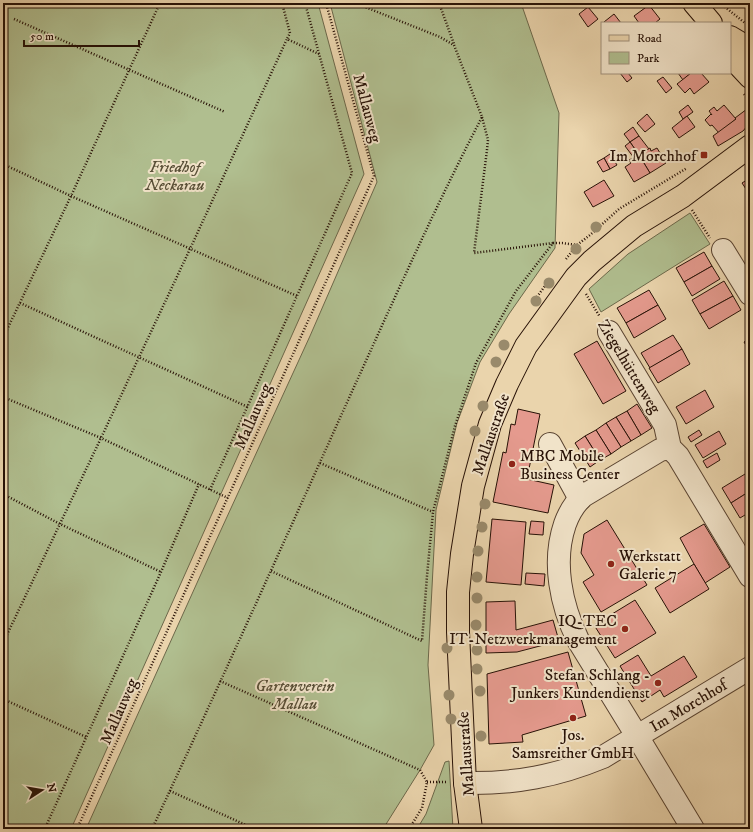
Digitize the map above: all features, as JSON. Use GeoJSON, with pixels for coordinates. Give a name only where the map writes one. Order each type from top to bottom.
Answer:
{"type":"FeatureCollection","features":[{"type":"Feature","properties":{"kind":"main road"},"geometry":{"type":"LineString","coordinates":[[694,3],[710,22]]}},
{"type":"Feature","properties":{"kind":"main road"},"geometry":{"type":"LineString","coordinates":[[731,38],[750,49]]}},
{"type":"Feature","properties":{"kind":"main road"},"geometry":{"type":"LineString","coordinates":[[731,53],[736,62],[750,77]]}},
{"type":"Feature","properties":{"kind":"main road","name":"Mallaustraße"},"geometry":{"type":"LineString","coordinates":[[471,829],[458,782],[458,592],[462,554],[473,486],[490,424],[507,384],[526,346],[576,278],[592,261],[634,226],[683,196],[750,146]]}},
{"type":"Feature","properties":{"kind":"street"},"geometry":{"type":"LineString","coordinates":[[723,250],[750,294]]}},
{"type":"Feature","properties":{"kind":"street","name":"Ziegelhüttenweg"},"geometry":{"type":"LineString","coordinates":[[608,332],[666,425],[670,448],[678,456],[750,576]]}},
{"type":"Feature","properties":{"kind":"street"},"geometry":{"type":"LineString","coordinates":[[550,444],[580,499]]}},
{"type":"Feature","properties":{"kind":"street"},"geometry":{"type":"LineString","coordinates":[[670,448],[660,450],[580,499],[571,510],[562,534],[560,543],[559,571],[565,607],[578,640],[693,829]]}},
{"type":"Feature","properties":{"kind":"street","name":"Im Morchhof"},"geometry":{"type":"LineString","coordinates":[[458,782],[483,783],[516,781],[559,773],[584,765],[603,756],[750,668]]}},
{"type":"Feature","properties":{"kind":"path"},"geometry":{"type":"LineString","coordinates":[[3,338],[71,196],[160,3]]}},
{"type":"Feature","properties":{"kind":"path"},"geometry":{"type":"LineString","coordinates":[[3,643],[139,358],[290,33],[282,3]]}},
{"type":"Feature","properties":{"kind":"path"},"geometry":{"type":"LineString","coordinates":[[210,490],[352,173],[304,3]]}},
{"type":"Feature","properties":{"kind":"path","name":"Mallauweg"},"geometry":{"type":"LineString","coordinates":[[78,829],[374,176],[326,3]]}},
{"type":"Feature","properties":{"kind":"path"},"geometry":{"type":"LineString","coordinates":[[355,3],[440,37],[454,45]]}},
{"type":"Feature","properties":{"kind":"path"},"geometry":{"type":"LineString","coordinates":[[439,3],[482,116],[488,140],[474,254],[562,243],[577,245],[592,261]]}},
{"type":"Feature","properties":{"kind":"path"},"geometry":{"type":"LineString","coordinates":[[720,3],[750,27]]}},
{"type":"Feature","properties":{"kind":"path"},"geometry":{"type":"LineString","coordinates":[[14,19],[225,112]]}},
{"type":"Feature","properties":{"kind":"path"},"geometry":{"type":"LineString","coordinates":[[287,39],[319,54]]}},
{"type":"Feature","properties":{"kind":"path"},"geometry":{"type":"LineString","coordinates":[[152,829],[436,210],[482,116]]}},
{"type":"Feature","properties":{"kind":"path"},"geometry":{"type":"LineString","coordinates":[[3,164],[71,196],[297,296]]}},
{"type":"Feature","properties":{"kind":"path"},"geometry":{"type":"LineString","coordinates":[[565,260],[577,245],[619,209],[693,164]]}},
{"type":"Feature","properties":{"kind":"path"},"geometry":{"type":"LineString","coordinates":[[690,208],[717,248],[723,250]]}},
{"type":"Feature","properties":{"kind":"path"},"geometry":{"type":"LineString","coordinates":[[270,572],[422,641],[434,512],[455,426],[476,364],[516,291],[553,243]]}},
{"type":"Feature","properties":{"kind":"path"},"geometry":{"type":"LineString","coordinates":[[534,302],[551,277]]}},
{"type":"Feature","properties":{"kind":"path","name":"Ziegelhüttenweg"},"geometry":{"type":"LineString","coordinates":[[586,294],[608,332]]}},
{"type":"Feature","properties":{"kind":"path"},"geometry":{"type":"LineString","coordinates":[[20,303],[248,407]]}},
{"type":"Feature","properties":{"kind":"path"},"geometry":{"type":"LineString","coordinates":[[3,397],[101,438],[228,498]]}},
{"type":"Feature","properties":{"kind":"path"},"geometry":{"type":"LineString","coordinates":[[320,463],[434,512]]}},
{"type":"Feature","properties":{"kind":"path"},"geometry":{"type":"LineString","coordinates":[[47,824],[161,572],[199,484]]}},
{"type":"Feature","properties":{"kind":"path"},"geometry":{"type":"LineString","coordinates":[[3,494],[60,524],[161,572]]}},
{"type":"Feature","properties":{"kind":"path"},"geometry":{"type":"LineString","coordinates":[[220,681],[420,770],[427,782],[422,808],[408,829]]}},
{"type":"Feature","properties":{"kind":"path"},"geometry":{"type":"LineString","coordinates":[[3,699],[86,737]]}},
{"type":"Feature","properties":{"kind":"path"},"geometry":{"type":"LineString","coordinates":[[427,782],[458,782]]}},
{"type":"Feature","properties":{"kind":"path"},"geometry":{"type":"LineString","coordinates":[[170,790],[255,829]]}},
{"type":"Feature","properties":{"kind":"green space","name":"Friedhof Neckarau"},"geometry":{"type":"Polygon","coordinates":[[[3,3],[318,3],[364,174],[71,829],[3,829],[3,3]]]}},
{"type":"Feature","properties":{"kind":"green space","name":"Gartenverein Mallau"},"geometry":{"type":"Polygon","coordinates":[[[330,3],[521,3],[559,113],[555,248],[509,314],[480,362],[457,423],[436,510],[428,665],[434,745],[383,829],[86,829],[310,336],[377,182],[330,3]]]}},
{"type":"Feature","properties":{"kind":"green space"},"geometry":{"type":"Polygon","coordinates":[[[690,213],[710,244],[601,312],[589,289],[628,254],[690,213]]]}},
{"type":"Feature","properties":{"kind":"green space"},"geometry":{"type":"Polygon","coordinates":[[[449,761],[453,829],[417,829],[426,814],[445,762],[449,761]]]}},
{"type":"Feature","properties":{"kind":"building"},"geometry":{"type":"Polygon","coordinates":[[[649,5],[660,19],[656,22],[638,22],[634,16],[649,5]]]}},
{"type":"Feature","properties":{"kind":"building"},"geometry":{"type":"Polygon","coordinates":[[[588,7],[598,19],[588,27],[579,14],[588,7]]]}},
{"type":"Feature","properties":{"kind":"building"},"geometry":{"type":"Polygon","coordinates":[[[614,14],[620,22],[604,22],[614,14]]]}},
{"type":"Feature","properties":{"kind":"building"},"geometry":{"type":"Polygon","coordinates":[[[621,74],[629,74],[632,78],[627,82],[621,74]]]}},
{"type":"Feature","properties":{"kind":"building"},"geometry":{"type":"Polygon","coordinates":[[[679,74],[690,74],[683,80],[679,74]]]}},
{"type":"Feature","properties":{"kind":"building"},"geometry":{"type":"Polygon","coordinates":[[[690,74],[702,74],[709,82],[694,94],[690,88],[685,93],[677,84],[690,74]]]}},
{"type":"Feature","properties":{"kind":"building"},"geometry":{"type":"Polygon","coordinates":[[[663,77],[672,88],[666,93],[657,81],[663,77]]]}},
{"type":"Feature","properties":{"kind":"building"},"geometry":{"type":"Polygon","coordinates":[[[688,105],[693,112],[683,119],[679,112],[688,105]]]}},
{"type":"Feature","properties":{"kind":"building"},"geometry":{"type":"Polygon","coordinates":[[[724,105],[736,119],[719,133],[705,120],[711,114],[712,115],[709,111],[714,107],[717,111],[724,105]]]}},
{"type":"Feature","properties":{"kind":"building"},"geometry":{"type":"Polygon","coordinates":[[[747,109],[750,113],[750,121],[748,125],[743,131],[718,146],[713,136],[747,109]]]}},
{"type":"Feature","properties":{"kind":"building"},"geometry":{"type":"Polygon","coordinates":[[[647,114],[655,124],[645,132],[637,123],[647,114]]]}},
{"type":"Feature","properties":{"kind":"building"},"geometry":{"type":"Polygon","coordinates":[[[687,116],[695,127],[679,138],[672,128],[687,116]]]}},
{"type":"Feature","properties":{"kind":"building"},"geometry":{"type":"Polygon","coordinates":[[[633,127],[639,136],[630,142],[624,134],[633,127]]]}},
{"type":"Feature","properties":{"kind":"building"},"geometry":{"type":"Polygon","coordinates":[[[639,136],[649,149],[639,155],[630,142],[639,136]]]}},
{"type":"Feature","properties":{"kind":"building"},"geometry":{"type":"Polygon","coordinates":[[[630,142],[639,155],[634,158],[625,146],[630,142]]]}},
{"type":"Feature","properties":{"kind":"building"},"geometry":{"type":"Polygon","coordinates":[[[650,148],[651,151],[657,148],[666,163],[650,173],[639,155],[650,148]]]}},
{"type":"Feature","properties":{"kind":"building"},"geometry":{"type":"Polygon","coordinates":[[[610,154],[617,165],[610,169],[604,158],[610,154]]]}},
{"type":"Feature","properties":{"kind":"building"},"geometry":{"type":"Polygon","coordinates":[[[639,155],[650,173],[634,182],[625,167],[631,163],[629,160],[639,155]]]}},
{"type":"Feature","properties":{"kind":"building"},"geometry":{"type":"Polygon","coordinates":[[[604,158],[610,169],[603,172],[597,162],[604,158]]]}},
{"type":"Feature","properties":{"kind":"building"},"geometry":{"type":"Polygon","coordinates":[[[750,178],[750,195],[742,183],[750,178]]]}},
{"type":"Feature","properties":{"kind":"building"},"geometry":{"type":"Polygon","coordinates":[[[604,180],[614,196],[593,207],[584,192],[604,180]]]}},
{"type":"Feature","properties":{"kind":"building"},"geometry":{"type":"Polygon","coordinates":[[[704,252],[712,266],[684,282],[676,268],[704,252]]]}},
{"type":"Feature","properties":{"kind":"building"},"geometry":{"type":"Polygon","coordinates":[[[712,266],[720,279],[692,296],[684,282],[712,266]]]}},
{"type":"Feature","properties":{"kind":"building"},"geometry":{"type":"Polygon","coordinates":[[[724,281],[733,296],[700,314],[692,300],[724,281]]]}},
{"type":"Feature","properties":{"kind":"building"},"geometry":{"type":"Polygon","coordinates":[[[649,290],[658,305],[626,323],[617,308],[649,290]]]}},
{"type":"Feature","properties":{"kind":"building"},"geometry":{"type":"Polygon","coordinates":[[[733,296],[741,310],[709,329],[700,314],[733,296]]]}},
{"type":"Feature","properties":{"kind":"building"},"geometry":{"type":"Polygon","coordinates":[[[658,305],[666,319],[634,338],[626,323],[658,305]]]}},
{"type":"Feature","properties":{"kind":"building"},"geometry":{"type":"Polygon","coordinates":[[[673,335],[682,349],[650,368],[641,353],[673,335]]]}},
{"type":"Feature","properties":{"kind":"building"},"geometry":{"type":"Polygon","coordinates":[[[750,338],[750,352],[744,342],[750,338]]]}},
{"type":"Feature","properties":{"kind":"building"},"geometry":{"type":"Polygon","coordinates":[[[597,341],[626,391],[603,404],[574,354],[597,341]]]}},
{"type":"Feature","properties":{"kind":"building"},"geometry":{"type":"Polygon","coordinates":[[[682,349],[690,364],[658,383],[649,368],[682,349]]]}},
{"type":"Feature","properties":{"kind":"building"},"geometry":{"type":"Polygon","coordinates":[[[705,390],[714,407],[686,424],[676,407],[705,390]]]}},
{"type":"Feature","properties":{"kind":"building"},"geometry":{"type":"Polygon","coordinates":[[[637,404],[652,428],[641,435],[627,411],[637,404]]]}},
{"type":"Feature","properties":{"kind":"building"},"geometry":{"type":"Polygon","coordinates":[[[518,409],[540,414],[527,479],[554,485],[548,513],[493,502],[503,452],[506,453],[511,424],[515,425],[518,409]]]}},
{"type":"Feature","properties":{"kind":"building"},"geometry":{"type":"Polygon","coordinates":[[[627,411],[641,435],[631,441],[616,417],[627,411]]]}},
{"type":"Feature","properties":{"kind":"building"},"geometry":{"type":"Polygon","coordinates":[[[616,417],[631,441],[621,447],[606,423],[616,417]]]}},
{"type":"Feature","properties":{"kind":"building"},"geometry":{"type":"Polygon","coordinates":[[[606,423],[621,447],[611,454],[596,430],[606,423]]]}},
{"type":"Feature","properties":{"kind":"building"},"geometry":{"type":"Polygon","coordinates":[[[596,430],[611,454],[600,460],[585,436],[596,430]]]}},
{"type":"Feature","properties":{"kind":"building"},"geometry":{"type":"Polygon","coordinates":[[[699,430],[702,435],[691,442],[688,437],[699,430]]]}},
{"type":"Feature","properties":{"kind":"building"},"geometry":{"type":"Polygon","coordinates":[[[719,431],[726,444],[703,458],[695,445],[719,431]]]}},
{"type":"Feature","properties":{"kind":"building"},"geometry":{"type":"Polygon","coordinates":[[[585,436],[600,460],[590,467],[575,443],[585,436]]]}},
{"type":"Feature","properties":{"kind":"building"},"geometry":{"type":"Polygon","coordinates":[[[717,453],[720,460],[707,468],[703,461],[717,453]]]}},
{"type":"Feature","properties":{"kind":"building"},"geometry":{"type":"Polygon","coordinates":[[[750,471],[750,491],[731,503],[722,488],[750,471]]]}},
{"type":"Feature","properties":{"kind":"building"},"geometry":{"type":"Polygon","coordinates":[[[750,491],[750,512],[740,518],[731,503],[750,491]]]}},
{"type":"Feature","properties":{"kind":"building"},"geometry":{"type":"Polygon","coordinates":[[[492,519],[526,522],[521,585],[486,582],[492,519]]]}},
{"type":"Feature","properties":{"kind":"building","name":"Werkstatt Galerie 7"},"geometry":{"type":"Polygon","coordinates":[[[607,520],[647,585],[601,612],[583,582],[594,575],[581,553],[584,534],[607,520]]]}},
{"type":"Feature","properties":{"kind":"building"},"geometry":{"type":"Polygon","coordinates":[[[531,521],[544,522],[543,535],[529,534],[531,521]]]}},
{"type":"Feature","properties":{"kind":"building"},"geometry":{"type":"Polygon","coordinates":[[[704,524],[730,567],[705,583],[680,538],[704,524]]]}},
{"type":"Feature","properties":{"kind":"building"},"geometry":{"type":"Polygon","coordinates":[[[694,564],[709,589],[670,613],[655,588],[694,564]]]}},
{"type":"Feature","properties":{"kind":"building"},"geometry":{"type":"Polygon","coordinates":[[[526,573],[545,574],[544,586],[525,584],[526,573]]]}},
{"type":"Feature","properties":{"kind":"building","name":"IQ-TEC IT-Netzwerkmanagement"},"geometry":{"type":"Polygon","coordinates":[[[635,600],[656,633],[615,658],[594,625],[635,600]]]}},
{"type":"Feature","properties":{"kind":"building"},"geometry":{"type":"Polygon","coordinates":[[[515,601],[516,630],[553,620],[559,641],[517,652],[486,653],[486,602],[515,601]]]}},
{"type":"Feature","properties":{"kind":"building"},"geometry":{"type":"Polygon","coordinates":[[[568,652],[586,716],[522,735],[523,742],[489,744],[487,674],[568,652]]]}},
{"type":"Feature","properties":{"kind":"building","name":"Stefan Schlang - Junkers Kundendienst"},"geometry":{"type":"Polygon","coordinates":[[[638,655],[651,676],[684,656],[697,677],[664,697],[660,690],[642,702],[620,666],[638,655]]]}},
{"type":"Feature","properties":{"kind":"place","name":"Im Morchhof"},"geometry":{"type":"Point","coordinates":[704,155]}},
{"type":"Feature","properties":{"kind":"place","name":"MBC Mobile Business Center"},"geometry":{"type":"Point","coordinates":[512,464]}},
{"type":"Feature","properties":{"kind":"place","name":"Werkstatt Galerie 7"},"geometry":{"type":"Point","coordinates":[611,564]}},
{"type":"Feature","properties":{"kind":"place","name":"IQ-TEC IT-Netzwerkmanagement"},"geometry":{"type":"Point","coordinates":[625,629]}},
{"type":"Feature","properties":{"kind":"place","name":"Stefan Schlang - Junkers Kundendienst"},"geometry":{"type":"Point","coordinates":[658,683]}},
{"type":"Feature","properties":{"kind":"place","name":"Jos. Samsreither GmbH"},"geometry":{"type":"Point","coordinates":[573,718]}}]}
